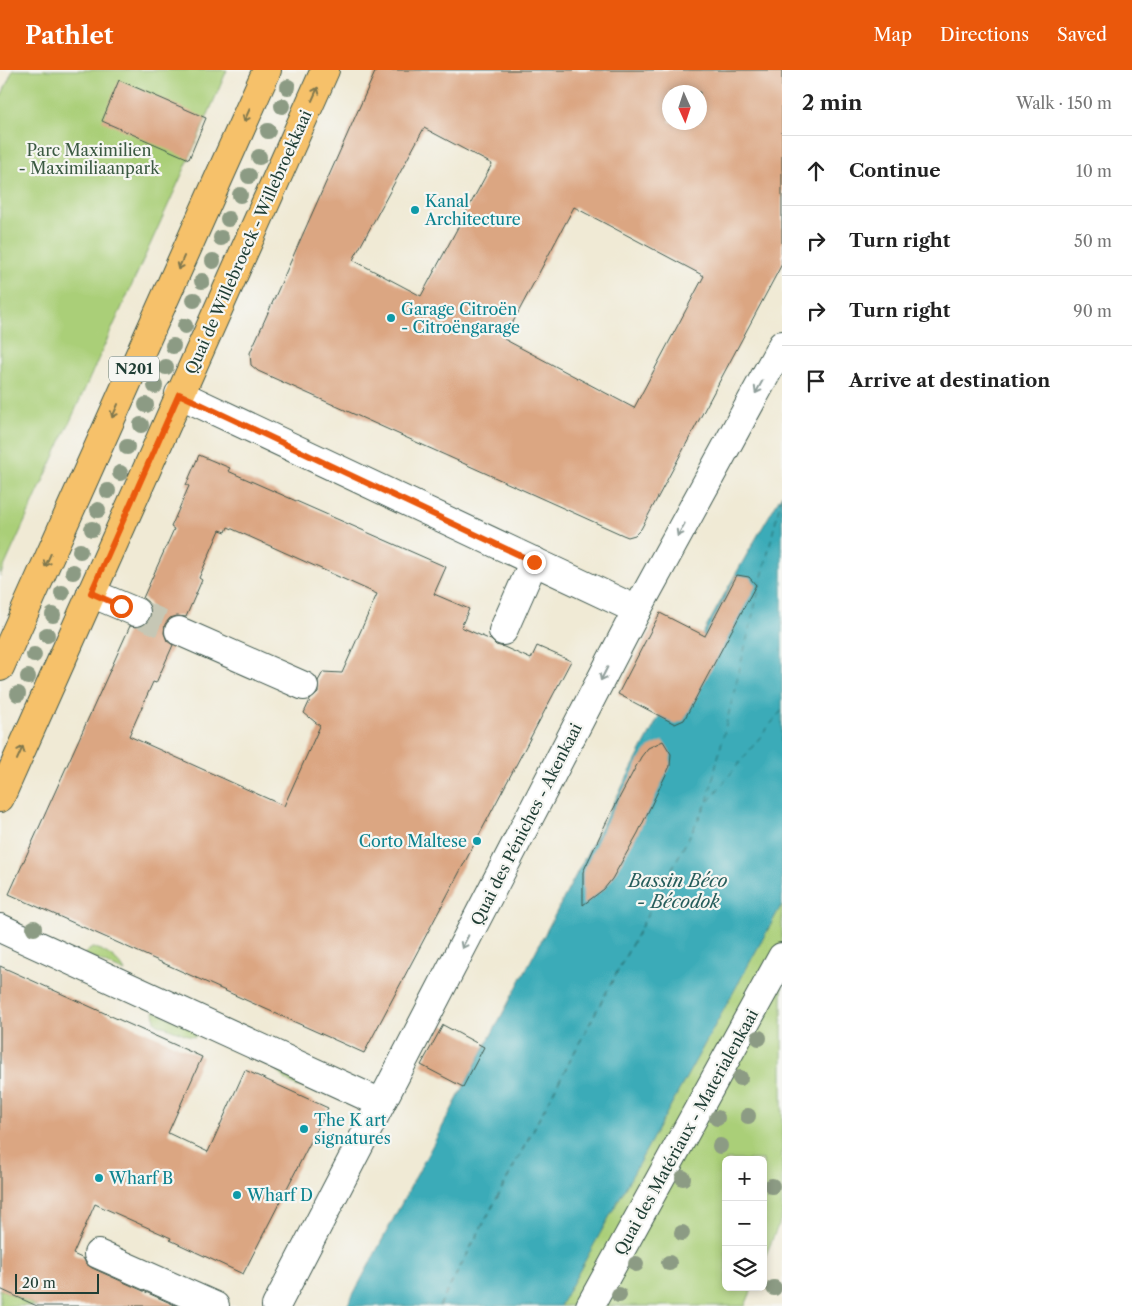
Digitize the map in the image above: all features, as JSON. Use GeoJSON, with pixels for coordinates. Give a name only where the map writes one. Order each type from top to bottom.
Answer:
{"type":"FeatureCollection","features":[{"type":"Feature","properties":{"kind":"main road","name":"N201"},"geometry":{"type":"LineString","coordinates":[[0,668],[267,70]]}},
{"type":"Feature","properties":{"kind":"main road","name":"Quai de Willebroeck - Willebroekkaai"},"geometry":{"type":"LineString","coordinates":[[0,798],[325,70]]}},
{"type":"Feature","properties":{"kind":"street","name":"Quai des Péniches - Akenkaai"},"geometry":{"type":"LineString","coordinates":[[276,1306],[637,610],[782,345]]}},
{"type":"Feature","properties":{"kind":"street"},"geometry":{"type":"LineString","coordinates":[[179,394],[637,610]]}},
{"type":"Feature","properties":{"kind":"street"},"geometry":{"type":"LineString","coordinates":[[503,631],[534,562]]}},
{"type":"Feature","properties":{"kind":"street"},"geometry":{"type":"LineString","coordinates":[[91,593],[136,612]]}},
{"type":"Feature","properties":{"kind":"street"},"geometry":{"type":"LineString","coordinates":[[179,631],[304,686]]}},
{"type":"Feature","properties":{"kind":"street"},"geometry":{"type":"LineString","coordinates":[[0,928],[381,1103]]}},
{"type":"Feature","properties":{"kind":"street","name":"Quai des Matériaux - Materialenkaai"},"geometry":{"type":"LineString","coordinates":[[590,1306],[782,957]]}},
{"type":"Feature","properties":{"kind":"street"},"geometry":{"type":"LineString","coordinates":[[98,1254],[215,1306]]}},
{"type":"Feature","properties":{"kind":"green space","name":"Parc Maximilien - Maximiliaanpark"},"geometry":{"type":"Polygon","coordinates":[[[13,70],[227,70],[189,159],[0,576],[0,99],[13,70]]]}},
{"type":"Feature","properties":{"kind":"green space"},"geometry":{"type":"Polygon","coordinates":[[[782,904],[782,1216],[767,1252],[767,1156],[722,1156],[722,1291],[751,1291],[745,1306],[560,1306],[782,904]]]}},
{"type":"Feature","properties":{"kind":"green space"},"geometry":{"type":"Polygon","coordinates":[[[92,948],[101,950],[111,956],[120,964],[125,972],[84,954],[92,948]]]}},
{"type":"Feature","properties":{"kind":"green space"},"geometry":{"type":"Polygon","coordinates":[[[154,1010],[197,1031],[197,1035],[194,1037],[190,1036],[158,1024],[155,1022],[154,1010]]]}},
{"type":"Feature","properties":{"kind":"green space"},"geometry":{"type":"Polygon","coordinates":[[[277,1070],[312,1084],[312,1087],[307,1088],[292,1084],[283,1078],[277,1070]]]}},
{"type":"Feature","properties":{"kind":"green space"},"geometry":{"type":"Polygon","coordinates":[[[0,1289],[37,1306],[0,1306],[0,1289]]]}},
{"type":"Feature","properties":{"kind":"water","name":"Bassin Béco - Bécodok"},"geometry":{"type":"Polygon","coordinates":[[[782,494],[782,904],[560,1306],[347,1306],[684,670],[782,494]]]}},
{"type":"Feature","properties":{"kind":"building","name":"Garage Citroën - Citroëngarage"},"geometry":{"type":"Polygon","coordinates":[[[376,70],[782,70],[782,264],[641,529],[635,535],[628,537],[623,535],[258,371],[251,365],[250,353],[376,70]],[[424,128],[353,260],[421,296],[492,164],[424,128]],[[574,207],[504,339],[634,408],[704,276],[574,207]]]}},
{"type":"Feature","properties":{"kind":"building"},"geometry":{"type":"Polygon","coordinates":[[[119,80],[206,118],[189,159],[102,121],[119,80]]]}},
{"type":"Feature","properties":{"kind":"building"},"geometry":{"type":"Polygon","coordinates":[[[199,455],[230,468],[228,471],[446,567],[434,594],[469,609],[461,627],[491,640],[496,645],[531,659],[537,646],[571,661],[364,1053],[9,894],[130,626],[138,627],[145,625],[150,618],[151,610],[149,603],[143,598],[174,529],[171,527],[189,486],[186,485],[199,455]],[[228,527],[226,532],[220,530],[199,578],[202,580],[186,617],[177,616],[170,618],[165,624],[164,633],[167,641],[173,645],[156,683],[153,682],[129,736],[284,806],[320,726],[304,713],[310,700],[318,693],[318,681],[323,672],[342,673],[377,594],[228,527]]]}},
{"type":"Feature","properties":{"kind":"building"},"geometry":{"type":"Polygon","coordinates":[[[737,575],[749,577],[756,585],[684,720],[675,724],[618,694],[660,613],[705,636],[737,575]]]}},
{"type":"Feature","properties":{"kind":"building"},"geometry":{"type":"Polygon","coordinates":[[[663,741],[671,754],[670,766],[638,833],[612,879],[604,889],[583,905],[583,872],[606,823],[641,757],[648,748],[663,741]]]}},
{"type":"Feature","properties":{"kind":"building"},"geometry":{"type":"Polygon","coordinates":[[[0,966],[202,1057],[168,1133],[208,1152],[245,1070],[328,1108],[243,1274],[170,1240],[171,1238],[95,1204],[73,1254],[84,1259],[86,1264],[92,1268],[177,1306],[37,1306],[0,1289],[0,966]]]}},
{"type":"Feature","properties":{"kind":"building"},"geometry":{"type":"Polygon","coordinates":[[[443,1025],[484,1047],[463,1087],[421,1065],[443,1025]]]}},
{"type":"Feature","properties":{"kind":"ferry route"},"geometry":{"type":"LineString","coordinates":[[439,1306],[707,803],[782,495]]}},
{"type":"Feature","properties":{"kind":"ferry route"},"geometry":{"type":"LineString","coordinates":[[440,1306],[707,803],[782,710]]}},
{"type":"Feature","properties":{"kind":"tunnel"},"geometry":{"type":"LineString","coordinates":[[136,612],[179,631]]}},
{"type":"Feature","properties":{"kind":"place","name":"Kanal Architecture"},"geometry":{"type":"Point","coordinates":[415,210]}},
{"type":"Feature","properties":{"kind":"place","name":"Garage Citroën - Citroëngarage"},"geometry":{"type":"Point","coordinates":[391,318]}},
{"type":"Feature","properties":{"kind":"place","name":"Corto Maltese"},"geometry":{"type":"Point","coordinates":[477,841]}},
{"type":"Feature","properties":{"kind":"place","name":"The K art signatures"},"geometry":{"type":"Point","coordinates":[304,1129]}},
{"type":"Feature","properties":{"kind":"place","name":"Wharf B"},"geometry":{"type":"Point","coordinates":[99,1178]}},
{"type":"Feature","properties":{"kind":"place","name":"Wharf D"},"geometry":{"type":"Point","coordinates":[237,1195]}},
{"type":"Feature","properties":{"kind":"route"},"geometry":{"type":"LineString","coordinates":[[121,606],[91,593],[179,394],[534,562]]}}]}
